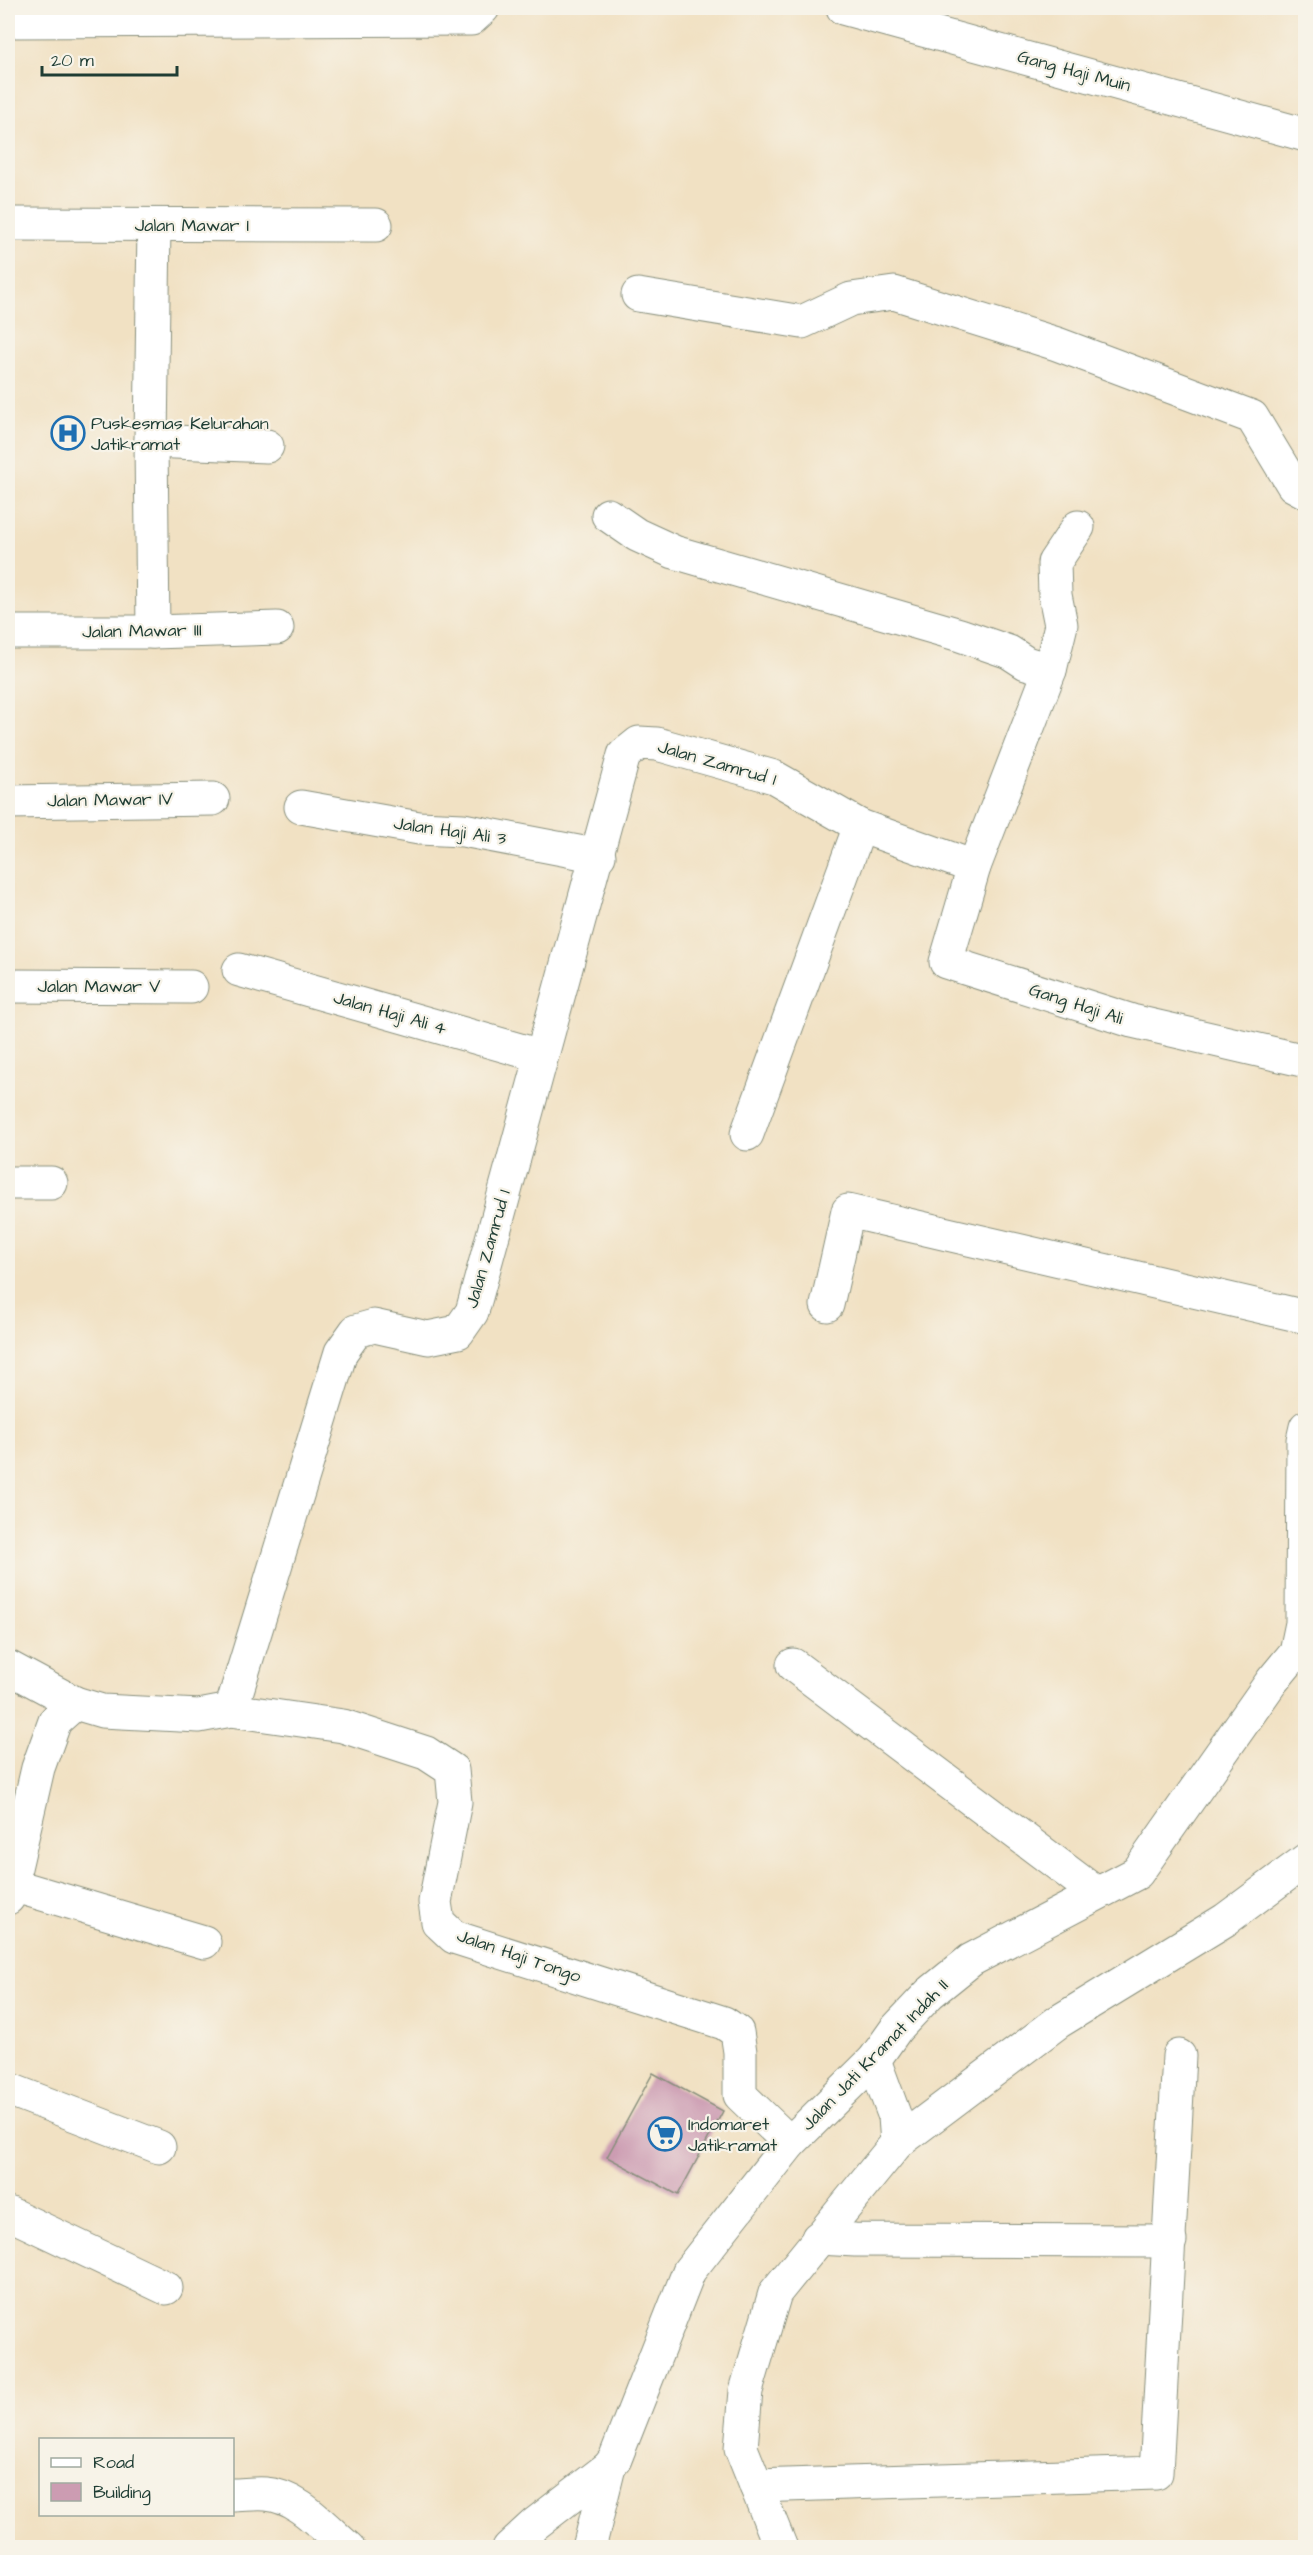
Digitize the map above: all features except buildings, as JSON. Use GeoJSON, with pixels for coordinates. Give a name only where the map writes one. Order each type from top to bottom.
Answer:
{"type":"FeatureCollection","features":[{"type":"Feature","properties":{"kind":"street"},"geometry":{"type":"LineString","coordinates":[[8,21],[471,19],[483,8]]}},
{"type":"Feature","properties":{"kind":"street","name":"Gang Haji Muin"},"geometry":{"type":"LineString","coordinates":[[843,8],[1305,135]]}},
{"type":"Feature","properties":{"kind":"street","name":"Jalan Mawar I"},"geometry":{"type":"LineString","coordinates":[[8,224],[376,225]]}},
{"type":"Feature","properties":{"kind":"street"},"geometry":{"type":"LineString","coordinates":[[153,632],[151,441],[154,225]]}},
{"type":"Feature","properties":{"kind":"street"},"geometry":{"type":"LineString","coordinates":[[638,295],[802,322],[851,299],[894,293],[1058,344],[1252,417],[1293,485],[1305,492]]}},
{"type":"Feature","properties":{"kind":"street"},"geometry":{"type":"LineString","coordinates":[[151,441],[267,446]]}},
{"type":"Feature","properties":{"kind":"street"},"geometry":{"type":"LineString","coordinates":[[608,515],[637,534],[674,552],[960,635],[1009,652],[1026,663],[1050,670]]}},
{"type":"Feature","properties":{"kind":"street"},"geometry":{"type":"LineString","coordinates":[[974,867],[1050,670],[1062,625],[1054,595],[1054,563],[1078,527]]}},
{"type":"Feature","properties":{"kind":"street","name":"Jalan Mawar III"},"geometry":{"type":"LineString","coordinates":[[8,632],[153,632],[277,628]]}},
{"type":"Feature","properties":{"kind":"street","name":"Jalan Zamrud 1"},"geometry":{"type":"LineString","coordinates":[[231,1710],[341,1352],[356,1331],[374,1326],[428,1338],[458,1332],[472,1312],[541,1056],[599,856],[624,755],[639,743],[657,744],[774,777],[860,826],[974,867]]}},
{"type":"Feature","properties":{"kind":"street","name":"Jalan Mawar IV"},"geometry":{"type":"LineString","coordinates":[[8,802],[213,799]]}},
{"type":"Feature","properties":{"kind":"street","name":"Jalan Haji Ali 3"},"geometry":{"type":"LineString","coordinates":[[302,807],[419,828],[463,830],[599,856]]}},
{"type":"Feature","properties":{"kind":"street"},"geometry":{"type":"LineString","coordinates":[[747,1134],[860,826]]}},
{"type":"Feature","properties":{"kind":"street","name":"Gang Haji Ali"},"geometry":{"type":"LineString","coordinates":[[974,867],[946,962],[1132,1021],[1305,1061]]}},
{"type":"Feature","properties":{"kind":"street","name":"Jalan Haji Ali 4"},"geometry":{"type":"LineString","coordinates":[[240,970],[541,1056]]}},
{"type":"Feature","properties":{"kind":"street","name":"Jalan Mawar V"},"geometry":{"type":"LineString","coordinates":[[8,986],[191,987]]}},
{"type":"Feature","properties":{"kind":"street"},"geometry":{"type":"LineString","coordinates":[[8,1183],[51,1183]]}},
{"type":"Feature","properties":{"kind":"street"},"geometry":{"type":"LineString","coordinates":[[826,1305],[848,1211],[1305,1317]]}},
{"type":"Feature","properties":{"kind":"street","name":"Jalan Jati Kramat Indah II"},"geometry":{"type":"LineString","coordinates":[[609,2467],[618,2452],[689,2271],[790,2144],[874,2060],[896,2029],[930,1993],[971,1960],[1137,1873],[1272,1681],[1301,1655],[1305,1427]]}},
{"type":"Feature","properties":{"kind":"street"},"geometry":{"type":"LineString","coordinates":[[793,1665],[1095,1893]]}},
{"type":"Feature","properties":{"kind":"street"},"geometry":{"type":"LineString","coordinates":[[8,1667],[75,1703],[102,1711],[199,1716],[231,1710]]}},
{"type":"Feature","properties":{"kind":"street"},"geometry":{"type":"LineString","coordinates":[[75,1703],[55,1721],[38,1768],[10,1892],[204,1942]]}},
{"type":"Feature","properties":{"kind":"street","name":"Jalan Haji Tongo"},"geometry":{"type":"LineString","coordinates":[[231,1710],[343,1726],[426,1753],[452,1770],[455,1802],[435,1902],[438,1922],[454,1937],[724,2023],[738,2032],[740,2096],[790,2144]]}},
{"type":"Feature","properties":{"kind":"street"},"geometry":{"type":"LineString","coordinates":[[781,2547],[741,2448],[746,2391],[775,2293],[897,2143],[1058,2022],[1225,1920],[1305,1860]]}},
{"type":"Feature","properties":{"kind":"street"},"geometry":{"type":"LineString","coordinates":[[756,2486],[1156,2473],[1179,2056]]}},
{"type":"Feature","properties":{"kind":"street"},"geometry":{"type":"LineString","coordinates":[[874,2060],[896,2117],[897,2143]]}},
{"type":"Feature","properties":{"kind":"street"},"geometry":{"type":"LineString","coordinates":[[8,2089],[159,2147]]}},
{"type":"Feature","properties":{"kind":"street"},"geometry":{"type":"LineString","coordinates":[[8,2213],[166,2288]]}},
{"type":"Feature","properties":{"kind":"street"},"geometry":{"type":"LineString","coordinates":[[818,2238],[1170,2241]]}},
{"type":"Feature","properties":{"kind":"street"},"geometry":{"type":"LineString","coordinates":[[513,2546],[609,2467]]}},
{"type":"Feature","properties":{"kind":"street"},"geometry":{"type":"LineString","coordinates":[[589,2547],[609,2467]]}},
{"type":"Feature","properties":{"kind":"street"},"geometry":{"type":"LineString","coordinates":[[234,2495],[265,2493],[282,2497],[297,2505],[348,2547]]}},
{"type":"Feature","properties":{"kind":"place","name":"Puskesmas Kelurahan Jatikramat"},"geometry":{"type":"Point","coordinates":[68,433]}},
{"type":"Feature","properties":{"kind":"place","name":"Indomaret Jatikramat"},"geometry":{"type":"Point","coordinates":[665,2134]}}]}
